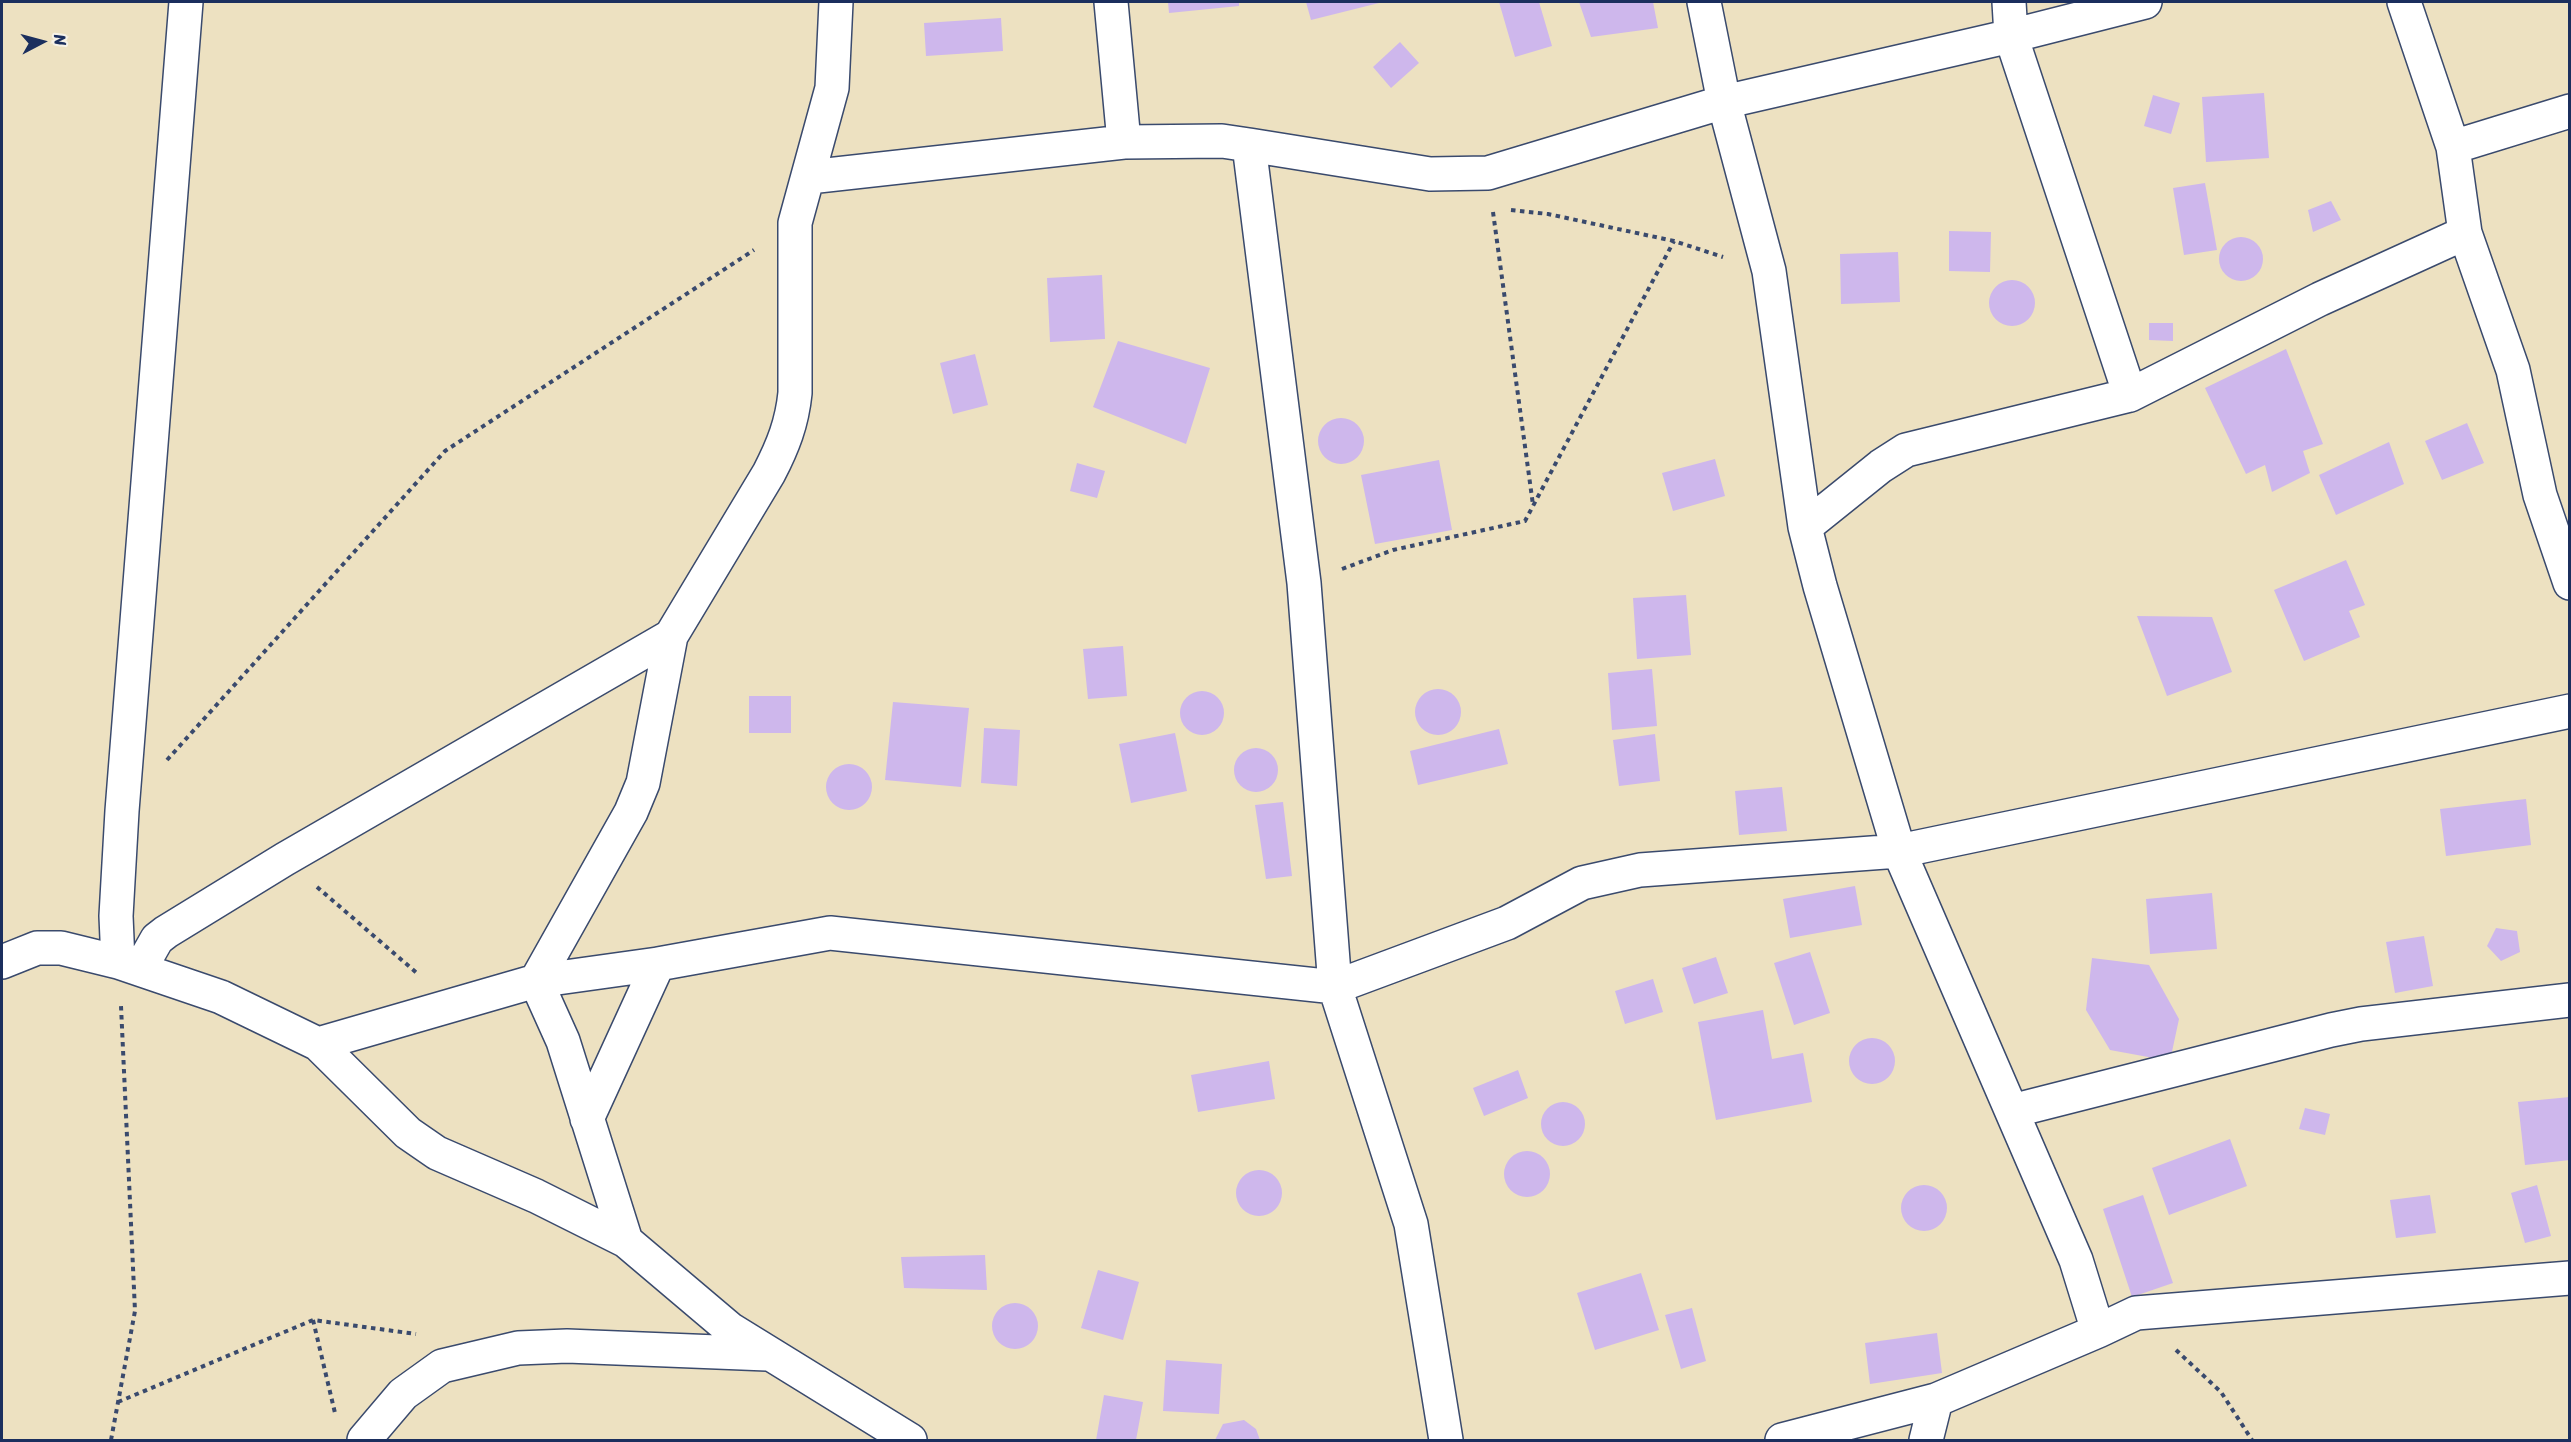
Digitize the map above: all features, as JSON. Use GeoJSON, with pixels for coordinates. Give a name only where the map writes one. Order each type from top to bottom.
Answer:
{"type":"FeatureCollection","features":[{"type":"Feature","properties":{"kind":"street"},"geometry":{"type":"LineString","coordinates":[[129,966],[116,916],[122,811],[186,2]]}},
{"type":"Feature","properties":{"kind":"street"},"geometry":{"type":"LineString","coordinates":[[536,981],[631,813],[643,783],[672,636],[769,473],[783,446],[792,417],[795,393],[795,223],[832,88],[836,2]]}},
{"type":"Feature","properties":{"kind":"street"},"geometry":{"type":"LineString","coordinates":[[1111,2],[1124,142]]}},
{"type":"Feature","properties":{"kind":"street"},"geometry":{"type":"LineString","coordinates":[[1704,2],[1724,102],[1769,272],[1805,526],[1820,586],[1899,850],[2076,1260],[2098,1331]]}},
{"type":"Feature","properties":{"kind":"street"},"geometry":{"type":"LineString","coordinates":[[2009,2],[2011,36],[2130,395]]}},
{"type":"Feature","properties":{"kind":"street"},"geometry":{"type":"LineString","coordinates":[[809,177],[1124,142],[1222,141],[1430,174],[1488,173],[1724,102],[2011,36],[2145,2]]}},
{"type":"Feature","properties":{"kind":"street"},"geometry":{"type":"LineString","coordinates":[[2404,2],[2453,147],[2465,233],[2555,494],[2570,583]]}},
{"type":"Feature","properties":{"kind":"street"},"geometry":{"type":"LineString","coordinates":[[2453,147],[2570,111]]}},
{"type":"Feature","properties":{"kind":"street"},"geometry":{"type":"LineString","coordinates":[[1248,145],[1304,583],[1335,987],[1411,1224],[1446,1440]]}},
{"type":"Feature","properties":{"kind":"street"},"geometry":{"type":"LineString","coordinates":[[1805,526],[1881,465],[1906,450],[2130,395],[2320,299],[2465,233]]}},
{"type":"Feature","properties":{"kind":"street"},"geometry":{"type":"LineString","coordinates":[[129,966],[157,939],[285,859],[672,636]]}},
{"type":"Feature","properties":{"kind":"street"},"geometry":{"type":"LineString","coordinates":[[318,1044],[536,981],[658,964],[830,933],[1335,987],[1507,924],[1582,883],[1640,870],[1899,850],[2570,711]]}},
{"type":"Feature","properties":{"kind":"street"},"geometry":{"type":"LineString","coordinates":[[2,962],[37,948],[61,948],[129,966],[221,997],[318,1044],[408,1133],[437,1153],[536,1196],[626,1241],[730,1329],[910,1440]]}},
{"type":"Feature","properties":{"kind":"street"},"geometry":{"type":"LineString","coordinates":[[587,1119],[658,964]]}},
{"type":"Feature","properties":{"kind":"street"},"geometry":{"type":"LineString","coordinates":[[536,981],[563,1041],[626,1241]]}},
{"type":"Feature","properties":{"kind":"street"},"geometry":{"type":"LineString","coordinates":[[2012,1111],[2361,1024],[2570,1000]]}},
{"type":"Feature","properties":{"kind":"street"},"geometry":{"type":"LineString","coordinates":[[1782,1440],[1936,1400],[2136,1313],[2570,1278]]}},
{"type":"Feature","properties":{"kind":"street"},"geometry":{"type":"LineString","coordinates":[[364,1440],[403,1394],[442,1366],[518,1348],[567,1346],[770,1354]]}},
{"type":"Feature","properties":{"kind":"street"},"geometry":{"type":"LineString","coordinates":[[1926,1440],[1936,1400]]}},
{"type":"Feature","properties":{"kind":"path"},"geometry":{"type":"LineString","coordinates":[[1533,507],[1492,208],[1548,214],[1674,241],[1769,272]]}},
{"type":"Feature","properties":{"kind":"path"},"geometry":{"type":"LineString","coordinates":[[122,811],[445,451],[795,223]]}},
{"type":"Feature","properties":{"kind":"path"},"geometry":{"type":"LineString","coordinates":[[1304,583],[1393,550],[1525,521],[1674,241]]}},
{"type":"Feature","properties":{"kind":"path"},"geometry":{"type":"LineString","coordinates":[[285,859],[452,1004]]}},
{"type":"Feature","properties":{"kind":"path"},"geometry":{"type":"LineString","coordinates":[[111,1440],[135,1311],[129,966]]}},
{"type":"Feature","properties":{"kind":"path"},"geometry":{"type":"LineString","coordinates":[[2136,1313],[2221,1392],[2252,1440]]}},
{"type":"Feature","properties":{"kind":"path"},"geometry":{"type":"LineString","coordinates":[[118,1402],[313,1320],[426,1335]]}},
{"type":"Feature","properties":{"kind":"path"},"geometry":{"type":"LineString","coordinates":[[313,1320],[336,1419]]}},
{"type":"Feature","properties":{"kind":"building"},"geometry":{"type":"Polygon","coordinates":[[[1168,2],[1239,2],[1239,6],[1169,13],[1168,2]]]}},
{"type":"Feature","properties":{"kind":"building"},"geometry":{"type":"Polygon","coordinates":[[[1306,2],[1378,2],[1379,3],[1311,20],[1306,2]]]}},
{"type":"Feature","properties":{"kind":"building"},"geometry":{"type":"Polygon","coordinates":[[[1499,2],[1539,2],[1552,46],[1515,57],[1499,2]]]}},
{"type":"Feature","properties":{"kind":"building"},"geometry":{"type":"Polygon","coordinates":[[[1579,2],[1653,2],[1658,28],[1591,37],[1579,2]]]}},
{"type":"Feature","properties":{"kind":"building"},"geometry":{"type":"Polygon","coordinates":[[[1001,18],[1003,51],[926,56],[924,23],[1001,18]]]}},
{"type":"Feature","properties":{"kind":"building"},"geometry":{"type":"Polygon","coordinates":[[[1400,42],[1419,63],[1391,88],[1373,67],[1400,42]]]}},
{"type":"Feature","properties":{"kind":"building"},"geometry":{"type":"Polygon","coordinates":[[[2264,93],[2269,158],[2206,162],[2202,97],[2264,93]]]}},
{"type":"Feature","properties":{"kind":"building"},"geometry":{"type":"Polygon","coordinates":[[[2153,95],[2180,103],[2171,134],[2144,126],[2153,95]]]}},
{"type":"Feature","properties":{"kind":"building"},"geometry":{"type":"Polygon","coordinates":[[[2205,183],[2217,250],[2184,255],[2173,188],[2205,183]]]}},
{"type":"Feature","properties":{"kind":"building"},"geometry":{"type":"Polygon","coordinates":[[[2331,201],[2341,220],[2313,232],[2308,210],[2331,201]]]}},
{"type":"Feature","properties":{"kind":"building"},"geometry":{"type":"Polygon","coordinates":[[[1949,231],[1991,232],[1990,272],[1949,271],[1949,231]]]}},
{"type":"Feature","properties":{"kind":"building"},"geometry":{"type":"Polygon","coordinates":[[[2241,237],[2257,243],[2263,259],[2257,275],[2241,281],[2225,275],[2219,259],[2225,243],[2241,237]]]}},
{"type":"Feature","properties":{"kind":"building"},"geometry":{"type":"Polygon","coordinates":[[[1898,252],[1900,302],[1841,304],[1840,254],[1898,252]]]}},
{"type":"Feature","properties":{"kind":"building"},"geometry":{"type":"Polygon","coordinates":[[[1102,275],[1105,339],[1050,342],[1047,278],[1102,275]]]}},
{"type":"Feature","properties":{"kind":"building"},"geometry":{"type":"Polygon","coordinates":[[[2012,280],[2028,287],[2035,303],[2028,319],[2012,326],[1996,319],[1989,303],[1996,287],[2012,280]]]}},
{"type":"Feature","properties":{"kind":"building"},"geometry":{"type":"Polygon","coordinates":[[[2149,323],[2173,323],[2173,341],[2149,340],[2149,323]]]}},
{"type":"Feature","properties":{"kind":"building"},"geometry":{"type":"Polygon","coordinates":[[[1118,341],[1210,368],[1186,444],[1093,407],[1118,341]]]}},
{"type":"Feature","properties":{"kind":"building"},"geometry":{"type":"Polygon","coordinates":[[[2286,349],[2323,444],[2303,451],[2310,473],[2272,492],[2265,465],[2246,474],[2205,388],[2286,349]]]}},
{"type":"Feature","properties":{"kind":"building"},"geometry":{"type":"Polygon","coordinates":[[[975,354],[988,405],[953,414],[940,363],[975,354]]]}},
{"type":"Feature","properties":{"kind":"building"},"geometry":{"type":"Polygon","coordinates":[[[1341,418],[1357,425],[1364,441],[1357,457],[1341,464],[1325,457],[1318,441],[1325,425],[1341,418]]]}},
{"type":"Feature","properties":{"kind":"building"},"geometry":{"type":"Polygon","coordinates":[[[2467,423],[2484,463],[2442,480],[2425,441],[2467,423]]]}},
{"type":"Feature","properties":{"kind":"building"},"geometry":{"type":"Polygon","coordinates":[[[2389,442],[2404,484],[2336,515],[2319,475],[2389,442]]]}},
{"type":"Feature","properties":{"kind":"building"},"geometry":{"type":"Polygon","coordinates":[[[1715,459],[1725,496],[1673,511],[1662,473],[1715,459]]]}},
{"type":"Feature","properties":{"kind":"building"},"geometry":{"type":"Polygon","coordinates":[[[1439,460],[1452,530],[1375,544],[1361,475],[1439,460]]]}},
{"type":"Feature","properties":{"kind":"building"},"geometry":{"type":"Polygon","coordinates":[[[1077,463],[1105,471],[1097,498],[1070,491],[1077,463]]]}},
{"type":"Feature","properties":{"kind":"building"},"geometry":{"type":"Polygon","coordinates":[[[2346,560],[2365,605],[2349,611],[2360,637],[2304,661],[2274,590],[2346,560]]]}},
{"type":"Feature","properties":{"kind":"building"},"geometry":{"type":"Polygon","coordinates":[[[1686,595],[1691,655],[1637,659],[1633,598],[1686,595]]]}},
{"type":"Feature","properties":{"kind":"building"},"geometry":{"type":"Polygon","coordinates":[[[2137,616],[2212,617],[2232,672],[2167,696],[2137,616]]]}},
{"type":"Feature","properties":{"kind":"building"},"geometry":{"type":"Polygon","coordinates":[[[1123,646],[1127,696],[1088,699],[1083,649],[1123,646]]]}},
{"type":"Feature","properties":{"kind":"building"},"geometry":{"type":"Polygon","coordinates":[[[1652,669],[1657,726],[1612,730],[1608,673],[1652,669]]]}},
{"type":"Feature","properties":{"kind":"building"},"geometry":{"type":"Polygon","coordinates":[[[1438,689],[1454,696],[1461,712],[1454,728],[1438,735],[1422,728],[1415,712],[1422,696],[1438,689]]]}},
{"type":"Feature","properties":{"kind":"building"},"geometry":{"type":"Polygon","coordinates":[[[1202,691],[1211,692],[1218,697],[1223,704],[1223,722],[1218,729],[1211,734],[1202,735],[1193,734],[1186,729],[1181,722],[1180,713],[1181,704],[1186,697],[1193,692],[1202,691]]]}},
{"type":"Feature","properties":{"kind":"building"},"geometry":{"type":"Polygon","coordinates":[[[749,696],[791,696],[791,733],[749,733],[749,696]]]}},
{"type":"Feature","properties":{"kind":"building"},"geometry":{"type":"Polygon","coordinates":[[[893,702],[969,708],[961,787],[885,780],[893,702]]]}},
{"type":"Feature","properties":{"kind":"building"},"geometry":{"type":"Polygon","coordinates":[[[984,728],[1020,730],[1017,786],[981,783],[984,728]]]}},
{"type":"Feature","properties":{"kind":"building"},"geometry":{"type":"Polygon","coordinates":[[[1499,729],[1508,764],[1418,785],[1410,751],[1499,729]]]}},
{"type":"Feature","properties":{"kind":"building"},"geometry":{"type":"Polygon","coordinates":[[[1175,733],[1187,791],[1131,803],[1119,744],[1175,733]]]}},
{"type":"Feature","properties":{"kind":"building"},"geometry":{"type":"Polygon","coordinates":[[[1655,734],[1660,781],[1619,786],[1613,740],[1655,734]]]}},
{"type":"Feature","properties":{"kind":"building"},"geometry":{"type":"Polygon","coordinates":[[[1256,748],[1265,749],[1272,754],[1277,761],[1277,779],[1272,786],[1265,791],[1256,792],[1247,791],[1240,786],[1235,779],[1234,770],[1235,761],[1240,754],[1247,749],[1256,748]]]}},
{"type":"Feature","properties":{"kind":"building"},"geometry":{"type":"Polygon","coordinates":[[[849,764],[865,771],[872,787],[865,803],[849,810],[833,803],[826,787],[833,771],[849,764]]]}},
{"type":"Feature","properties":{"kind":"building"},"geometry":{"type":"Polygon","coordinates":[[[1782,787],[1787,831],[1739,835],[1735,791],[1782,787]]]}},
{"type":"Feature","properties":{"kind":"building"},"geometry":{"type":"Polygon","coordinates":[[[2526,799],[2531,845],[2446,856],[2440,809],[2526,799]]]}},
{"type":"Feature","properties":{"kind":"building"},"geometry":{"type":"Polygon","coordinates":[[[1283,802],[1292,876],[1266,879],[1255,805],[1283,802]]]}},
{"type":"Feature","properties":{"kind":"building"},"geometry":{"type":"Polygon","coordinates":[[[1855,886],[1862,925],[1790,938],[1783,899],[1855,886]]]}},
{"type":"Feature","properties":{"kind":"building"},"geometry":{"type":"Polygon","coordinates":[[[2212,893],[2217,949],[2150,954],[2146,899],[2212,893]]]}},
{"type":"Feature","properties":{"kind":"building"},"geometry":{"type":"Polygon","coordinates":[[[2496,928],[2517,931],[2520,952],[2501,961],[2487,946],[2496,928]]]}},
{"type":"Feature","properties":{"kind":"building"},"geometry":{"type":"Polygon","coordinates":[[[2424,936],[2433,986],[2395,993],[2386,942],[2424,936]]]}},
{"type":"Feature","properties":{"kind":"building"},"geometry":{"type":"Polygon","coordinates":[[[1810,952],[1830,1013],[1794,1025],[1774,963],[1810,952]]]}},
{"type":"Feature","properties":{"kind":"building"},"geometry":{"type":"Polygon","coordinates":[[[1716,957],[1728,993],[1694,1004],[1682,968],[1716,957]]]}},
{"type":"Feature","properties":{"kind":"building"},"geometry":{"type":"Polygon","coordinates":[[[2092,958],[2149,965],[2179,1019],[2170,1061],[2110,1050],[2086,1010],[2092,958]]]}},
{"type":"Feature","properties":{"kind":"building"},"geometry":{"type":"Polygon","coordinates":[[[1653,979],[1663,1012],[1625,1024],[1615,991],[1653,979]]]}},
{"type":"Feature","properties":{"kind":"building"},"geometry":{"type":"Polygon","coordinates":[[[1763,1010],[1772,1059],[1803,1053],[1812,1102],[1716,1120],[1698,1022],[1763,1010]]]}},
{"type":"Feature","properties":{"kind":"building"},"geometry":{"type":"Polygon","coordinates":[[[1872,1038],[1888,1045],[1895,1061],[1888,1077],[1872,1084],[1856,1077],[1849,1061],[1856,1045],[1872,1038]]]}},
{"type":"Feature","properties":{"kind":"building"},"geometry":{"type":"Polygon","coordinates":[[[1269,1061],[1275,1099],[1198,1112],[1191,1075],[1269,1061]]]}},
{"type":"Feature","properties":{"kind":"building"},"geometry":{"type":"Polygon","coordinates":[[[1518,1070],[1528,1098],[1484,1116],[1473,1088],[1518,1070]]]}},
{"type":"Feature","properties":{"kind":"building"},"geometry":{"type":"Polygon","coordinates":[[[2570,1097],[2570,1160],[2525,1165],[2518,1102],[2570,1097]]]}},
{"type":"Feature","properties":{"kind":"building"},"geometry":{"type":"Polygon","coordinates":[[[1563,1102],[1572,1103],[1579,1108],[1584,1115],[1584,1133],[1579,1140],[1572,1145],[1563,1146],[1554,1145],[1547,1140],[1542,1133],[1541,1124],[1542,1115],[1547,1108],[1554,1103],[1563,1102]]]}},
{"type":"Feature","properties":{"kind":"building"},"geometry":{"type":"Polygon","coordinates":[[[2305,1108],[2330,1114],[2325,1135],[2299,1129],[2305,1108]]]}},
{"type":"Feature","properties":{"kind":"building"},"geometry":{"type":"Polygon","coordinates":[[[2230,1139],[2247,1186],[2169,1215],[2152,1168],[2230,1139]]]}},
{"type":"Feature","properties":{"kind":"building"},"geometry":{"type":"Polygon","coordinates":[[[1527,1151],[1543,1158],[1550,1174],[1543,1190],[1527,1197],[1511,1190],[1504,1174],[1511,1158],[1527,1151]]]}},
{"type":"Feature","properties":{"kind":"building"},"geometry":{"type":"Polygon","coordinates":[[[1259,1170],[1275,1177],[1282,1193],[1275,1209],[1259,1216],[1243,1209],[1236,1193],[1243,1177],[1259,1170]]]}},
{"type":"Feature","properties":{"kind":"building"},"geometry":{"type":"Polygon","coordinates":[[[1924,1185],[1940,1192],[1947,1208],[1940,1224],[1924,1231],[1908,1224],[1901,1208],[1908,1192],[1924,1185]]]}},
{"type":"Feature","properties":{"kind":"building"},"geometry":{"type":"Polygon","coordinates":[[[2537,1185],[2551,1236],[2525,1243],[2511,1193],[2537,1185]]]}},
{"type":"Feature","properties":{"kind":"building"},"geometry":{"type":"Polygon","coordinates":[[[2143,1195],[2173,1283],[2132,1297],[2103,1209],[2143,1195]]]}},
{"type":"Feature","properties":{"kind":"building"},"geometry":{"type":"Polygon","coordinates":[[[2430,1195],[2436,1233],[2396,1238],[2390,1200],[2430,1195]]]}},
{"type":"Feature","properties":{"kind":"building"},"geometry":{"type":"Polygon","coordinates":[[[985,1255],[987,1290],[904,1288],[901,1257],[985,1255]]]}},
{"type":"Feature","properties":{"kind":"building"},"geometry":{"type":"Polygon","coordinates":[[[1098,1270],[1139,1282],[1123,1340],[1081,1328],[1098,1270]]]}},
{"type":"Feature","properties":{"kind":"building"},"geometry":{"type":"Polygon","coordinates":[[[1641,1273],[1659,1330],[1595,1350],[1577,1293],[1641,1273]]]}},
{"type":"Feature","properties":{"kind":"building"},"geometry":{"type":"Polygon","coordinates":[[[1015,1303],[1031,1310],[1038,1326],[1031,1342],[1015,1349],[999,1342],[992,1326],[999,1310],[1015,1303]]]}},
{"type":"Feature","properties":{"kind":"building"},"geometry":{"type":"Polygon","coordinates":[[[1692,1308],[1706,1361],[1681,1369],[1665,1315],[1692,1308]]]}},
{"type":"Feature","properties":{"kind":"building"},"geometry":{"type":"Polygon","coordinates":[[[1937,1333],[1942,1373],[1870,1384],[1865,1343],[1937,1333]]]}},
{"type":"Feature","properties":{"kind":"building"},"geometry":{"type":"Polygon","coordinates":[[[1166,1360],[1222,1364],[1219,1414],[1163,1411],[1166,1360]]]}},
{"type":"Feature","properties":{"kind":"building"},"geometry":{"type":"Polygon","coordinates":[[[1104,1395],[1143,1402],[1136,1440],[1096,1440],[1104,1395]]]}},
{"type":"Feature","properties":{"kind":"building"},"geometry":{"type":"Polygon","coordinates":[[[1244,1420],[1256,1429],[1260,1440],[1215,1440],[1223,1424],[1244,1420]]]}}]}
